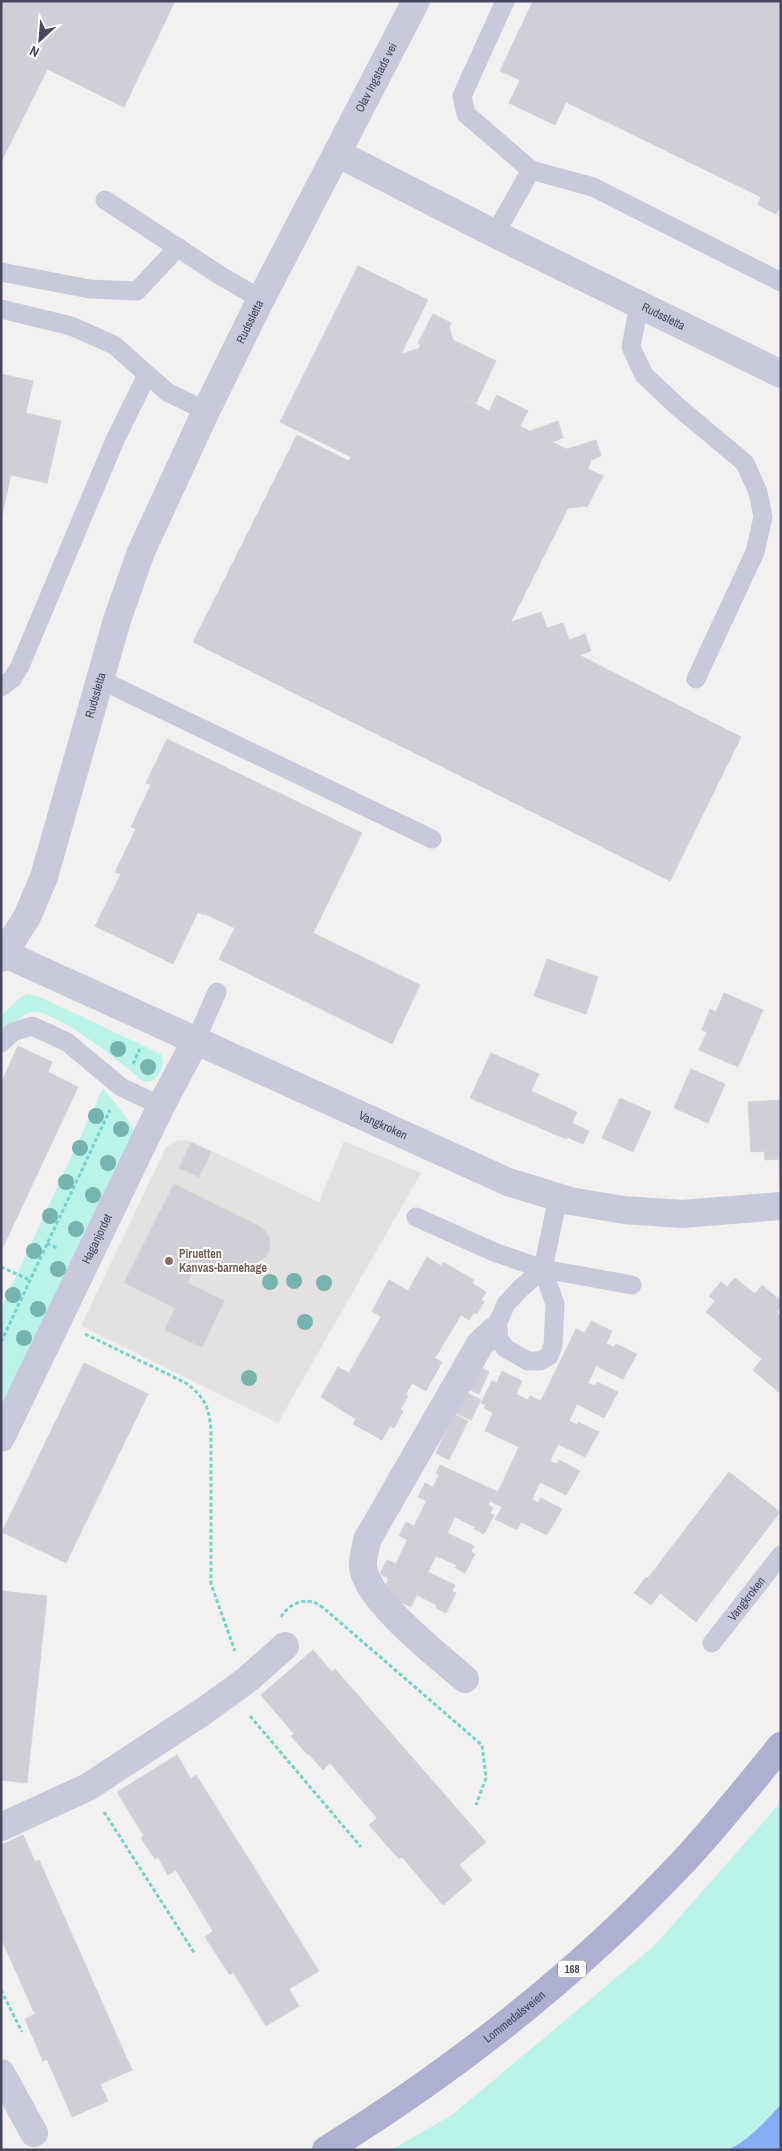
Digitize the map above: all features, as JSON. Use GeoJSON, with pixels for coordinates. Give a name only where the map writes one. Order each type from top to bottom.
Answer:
{"type":"FeatureCollection","features":[{"type":"Feature","properties":{"kind":"main road","name":"Lommedalsveien"},"geometry":{"type":"LineString","coordinates":[[326,2150],[474,2049],[542,1995],[615,1930],[682,1863],[781,1746]]}},
{"type":"Feature","properties":{"kind":"street","name":"Olav Ingstads vei"},"geometry":{"type":"LineString","coordinates":[[337,153],[416,1]]}},
{"type":"Feature","properties":{"kind":"street","name":"Rudssletta"},"geometry":{"type":"LineString","coordinates":[[3,956],[27,917],[44,878],[117,620],[141,552],[206,411],[261,299],[337,153],[639,306],[781,374]]}},
{"type":"Feature","properties":{"kind":"street","name":"Vangkroken"},"geometry":{"type":"LineString","coordinates":[[3,956],[508,1182],[558,1197],[624,1210],[682,1214],[781,1206]]}},
{"type":"Feature","properties":{"kind":"street","name":"Haganjordet"},"geometry":{"type":"LineString","coordinates":[[1,1438],[161,1106],[195,1042]]}},
{"type":"Feature","properties":{"kind":"street"},"geometry":{"type":"LineString","coordinates":[[466,1678],[417,1638],[383,1604],[372,1587],[363,1567],[367,1540],[480,1344],[494,1331]]}},
{"type":"Feature","properties":{"kind":"street"},"geometry":{"type":"LineString","coordinates":[[1,1827],[88,1787],[204,1711],[239,1685],[285,1646]]}},
{"type":"Feature","properties":{"kind":"street"},"geometry":{"type":"LineString","coordinates":[[1,2073],[34,2133]]}},
{"type":"Feature","properties":{"kind":"lane"},"geometry":{"type":"LineString","coordinates":[[505,1],[462,96],[466,114],[531,170],[593,187],[781,282]]}},
{"type":"Feature","properties":{"kind":"lane"},"geometry":{"type":"LineString","coordinates":[[495,234],[531,170]]}},
{"type":"Feature","properties":{"kind":"lane"},"geometry":{"type":"LineString","coordinates":[[105,200],[261,299]]}},
{"type":"Feature","properties":{"kind":"lane"},"geometry":{"type":"LineString","coordinates":[[1,272],[90,289],[137,291],[178,247]]}},
{"type":"Feature","properties":{"kind":"lane"},"geometry":{"type":"LineString","coordinates":[[639,306],[632,347],[644,375],[678,407],[745,463],[758,492],[763,516],[755,552],[696,679]]}},
{"type":"Feature","properties":{"kind":"lane"},"geometry":{"type":"LineString","coordinates":[[1,309],[71,326],[114,345],[167,392],[206,411]]}},
{"type":"Feature","properties":{"kind":"lane"},"geometry":{"type":"LineString","coordinates":[[1,687],[12,679],[20,666],[111,449],[147,375]]}},
{"type":"Feature","properties":{"kind":"lane"},"geometry":{"type":"LineString","coordinates":[[101,680],[432,839]]}},
{"type":"Feature","properties":{"kind":"lane"},"geometry":{"type":"LineString","coordinates":[[195,1042],[217,992]]}},
{"type":"Feature","properties":{"kind":"lane"},"geometry":{"type":"LineString","coordinates":[[1,1043],[13,1032],[32,1026],[67,1042],[121,1087],[161,1106]]}},
{"type":"Feature","properties":{"kind":"lane"},"geometry":{"type":"LineString","coordinates":[[543,1269],[506,1304],[494,1331],[504,1348],[528,1361],[540,1362],[549,1356],[553,1345],[555,1304],[543,1269],[558,1197]]}},
{"type":"Feature","properties":{"kind":"lane"},"geometry":{"type":"LineString","coordinates":[[416,1216],[494,1252],[543,1269],[632,1285]]}},
{"type":"Feature","properties":{"kind":"lane","name":"Vangkroken"},"geometry":{"type":"LineString","coordinates":[[712,1643],[781,1555]]}},
{"type":"Feature","properties":{"kind":"path"},"geometry":{"type":"LineString","coordinates":[[1,1342],[141,1048]]}},
{"type":"Feature","properties":{"kind":"path"},"geometry":{"type":"LineString","coordinates":[[1,1267],[30,1280]]}},
{"type":"Feature","properties":{"kind":"path"},"geometry":{"type":"LineString","coordinates":[[58,1321],[186,1384],[199,1394],[209,1410],[211,1430],[212,1584],[229,1640],[239,1685],[361,1847]]}},
{"type":"Feature","properties":{"kind":"path"},"geometry":{"type":"LineString","coordinates":[[285,1646],[278,1622],[286,1609],[298,1603],[312,1602],[327,1610],[482,1745],[486,1778],[476,1805]]}},
{"type":"Feature","properties":{"kind":"path"},"geometry":{"type":"LineString","coordinates":[[88,1787],[195,1954]]}},
{"type":"Feature","properties":{"kind":"path"},"geometry":{"type":"LineString","coordinates":[[1,1990],[22,2032]]}},
{"type":"Feature","properties":{"kind":"shaded area"},"geometry":{"type":"Polygon","coordinates":[[[179,1140],[191,1141],[319,1202],[344,1141],[421,1173],[278,1423],[81,1326],[166,1147],[179,1140]]]}},
{"type":"Feature","properties":{"kind":"green space"},"geometry":{"type":"Polygon","coordinates":[[[28,994],[40,997],[161,1054],[163,1062],[160,1072],[152,1081],[144,1082],[72,1028],[42,1013],[31,1012],[27,1014],[1,1035],[1,1016],[22,996],[28,994]]]}},
{"type":"Feature","properties":{"kind":"green space"},"geometry":{"type":"Polygon","coordinates":[[[103,1088],[126,1117],[134,1131],[1,1409],[1,1309],[103,1088]]]}},
{"type":"Feature","properties":{"kind":"green space"},"geometry":{"type":"Polygon","coordinates":[[[781,1802],[781,2104],[757,2130],[728,2150],[391,2150],[452,2115],[655,1945],[781,1802]]]}},
{"type":"Feature","properties":{"kind":"water"},"geometry":{"type":"Polygon","coordinates":[[[781,2104],[781,2150],[728,2150],[750,2136],[781,2104]]]}},
{"type":"Feature","properties":{"kind":"building"},"geometry":{"type":"Polygon","coordinates":[[[1,1],[175,1],[124,107],[1,46],[1,1]]]}},
{"type":"Feature","properties":{"kind":"building"},"geometry":{"type":"Polygon","coordinates":[[[533,1],[781,1],[781,206],[776,214],[758,205],[761,197],[566,102],[555,125],[509,103],[520,80],[500,71],[533,1]]]}},
{"type":"Feature","properties":{"kind":"building"},"geometry":{"type":"Polygon","coordinates":[[[1,46],[48,68],[1,162],[1,46]]]}},
{"type":"Feature","properties":{"kind":"building"},"geometry":{"type":"Polygon","coordinates":[[[358,266],[428,300],[401,354],[418,349],[421,345],[418,343],[433,314],[451,323],[449,327],[453,340],[496,361],[476,403],[460,396],[308,700],[193,642],[297,435],[349,461],[351,457],[280,422],[358,266]]]}},
{"type":"Feature","properties":{"kind":"building"},"geometry":{"type":"Polygon","coordinates":[[[1,374],[33,381],[26,413],[61,421],[47,483],[11,475],[1,520],[1,374]]]}},
{"type":"Feature","properties":{"kind":"building"},"geometry":{"type":"Polygon","coordinates":[[[497,395],[528,411],[520,426],[530,431],[558,421],[563,438],[552,442],[567,449],[596,440],[601,456],[589,461],[591,462],[588,469],[603,476],[587,507],[568,508],[439,765],[308,700],[460,396],[489,411],[497,395]]]}},
{"type":"Feature","properties":{"kind":"building"},"geometry":{"type":"Polygon","coordinates":[[[541,612],[547,628],[563,623],[569,640],[585,634],[591,651],[579,655],[741,737],[670,881],[439,765],[511,622],[541,612]]]}},
{"type":"Feature","properties":{"kind":"building"},"geometry":{"type":"Polygon","coordinates":[[[167,739],[362,833],[313,933],[420,985],[392,1044],[219,959],[235,928],[205,914],[198,912],[173,964],[95,926],[121,874],[115,872],[136,829],[131,827],[151,785],[146,783],[167,739]]]}},
{"type":"Feature","properties":{"kind":"building"},"geometry":{"type":"Polygon","coordinates":[[[547,959],[598,977],[586,1014],[534,996],[547,959]]]}},
{"type":"Feature","properties":{"kind":"building"},"geometry":{"type":"Polygon","coordinates":[[[724,993],[763,1010],[738,1067],[699,1050],[707,1032],[702,1030],[710,1009],[716,1012],[724,993]]]}},
{"type":"Feature","properties":{"kind":"building"},"geometry":{"type":"Polygon","coordinates":[[[18,1046],[52,1062],[48,1072],[78,1087],[3,1247],[1,1246],[1,1083],[18,1046]]]}},
{"type":"Feature","properties":{"kind":"building"},"geometry":{"type":"Polygon","coordinates":[[[491,1053],[539,1074],[531,1091],[577,1112],[572,1123],[589,1131],[583,1144],[567,1137],[566,1139],[470,1098],[491,1053]]]}},
{"type":"Feature","properties":{"kind":"building"},"geometry":{"type":"Polygon","coordinates":[[[691,1069],[725,1084],[708,1123],[674,1108],[691,1069]]]}},
{"type":"Feature","properties":{"kind":"building"},"geometry":{"type":"Polygon","coordinates":[[[620,1098],[651,1112],[633,1152],[602,1138],[620,1098]]]}},
{"type":"Feature","properties":{"kind":"building"},"geometry":{"type":"Polygon","coordinates":[[[781,1100],[781,1150],[751,1152],[748,1102],[781,1100]]]}},
{"type":"Feature","properties":{"kind":"building"},"geometry":{"type":"Polygon","coordinates":[[[191,1143],[211,1152],[199,1177],[179,1168],[191,1143]]]}},
{"type":"Feature","properties":{"kind":"building"},"geometry":{"type":"Polygon","coordinates":[[[779,1150],[781,1155],[780,1186],[779,1159],[765,1160],[764,1151],[779,1150]]]}},
{"type":"Feature","properties":{"kind":"building"},"geometry":{"type":"Polygon","coordinates":[[[174,1184],[259,1226],[270,1239],[270,1248],[266,1256],[259,1262],[247,1265],[198,1262],[187,1283],[224,1301],[202,1347],[165,1330],[175,1308],[124,1283],[174,1184]]]}},
{"type":"Feature","properties":{"kind":"building"},"geometry":{"type":"Polygon","coordinates":[[[427,1257],[441,1266],[443,1262],[474,1280],[472,1283],[486,1292],[481,1300],[484,1302],[477,1314],[474,1312],[469,1320],[461,1315],[435,1358],[442,1362],[426,1391],[412,1383],[406,1394],[408,1396],[400,1410],[403,1411],[394,1428],[390,1426],[382,1440],[353,1424],[356,1419],[321,1397],[338,1367],[349,1373],[381,1317],[372,1311],[389,1280],[408,1291],[427,1257]]]}},
{"type":"Feature","properties":{"kind":"building"},"geometry":{"type":"Polygon","coordinates":[[[735,1278],[755,1294],[762,1285],[781,1301],[781,1307],[777,1312],[781,1316],[781,1394],[753,1370],[762,1359],[706,1312],[715,1301],[709,1296],[721,1282],[727,1287],[735,1278]]]}},
{"type":"Feature","properties":{"kind":"building"},"geometry":{"type":"Polygon","coordinates":[[[591,1321],[612,1331],[606,1344],[614,1347],[616,1344],[637,1354],[623,1379],[596,1366],[588,1383],[595,1386],[597,1382],[618,1392],[604,1418],[577,1404],[569,1421],[577,1425],[578,1422],[599,1432],[585,1457],[558,1444],[550,1461],[557,1464],[559,1460],[580,1471],[566,1495],[540,1482],[532,1499],[538,1503],[541,1498],[562,1509],[547,1535],[521,1522],[517,1530],[495,1519],[502,1507],[490,1501],[488,1505],[493,1508],[490,1513],[494,1515],[484,1534],[455,1517],[447,1533],[474,1546],[471,1552],[475,1554],[465,1573],[455,1568],[457,1565],[436,1556],[428,1572],[455,1585],[452,1591],[456,1593],[446,1613],[436,1608],[437,1605],[417,1595],[411,1607],[389,1597],[392,1591],[386,1588],[386,1584],[439,1475],[436,1473],[440,1465],[498,1492],[519,1447],[485,1431],[493,1413],[484,1408],[486,1405],[481,1403],[492,1381],[497,1383],[502,1371],[522,1381],[516,1394],[528,1400],[530,1396],[541,1401],[576,1329],[585,1333],[591,1321]]]}},
{"type":"Feature","properties":{"kind":"building"},"geometry":{"type":"Polygon","coordinates":[[[84,1363],[148,1394],[66,1563],[2,1532],[84,1363]]]}},
{"type":"Feature","properties":{"kind":"building"},"geometry":{"type":"Polygon","coordinates":[[[479,1366],[489,1372],[479,1394],[468,1389],[479,1366]]]}},
{"type":"Feature","properties":{"kind":"building"},"geometry":{"type":"Polygon","coordinates":[[[465,1392],[481,1400],[471,1420],[455,1413],[465,1392]]]}},
{"type":"Feature","properties":{"kind":"building"},"geometry":{"type":"Polygon","coordinates":[[[454,1414],[468,1421],[449,1460],[436,1453],[454,1414]]]}},
{"type":"Feature","properties":{"kind":"building"},"geometry":{"type":"Polygon","coordinates":[[[729,1472],[780,1512],[696,1622],[660,1593],[651,1605],[634,1593],[646,1577],[648,1578],[729,1472]]]}},
{"type":"Feature","properties":{"kind":"building"},"geometry":{"type":"Polygon","coordinates":[[[425,1483],[433,1487],[426,1501],[418,1497],[425,1483]]]}},
{"type":"Feature","properties":{"kind":"building"},"geometry":{"type":"Polygon","coordinates":[[[406,1522],[414,1526],[408,1540],[399,1536],[406,1522]]]}},
{"type":"Feature","properties":{"kind":"building"},"geometry":{"type":"Polygon","coordinates":[[[387,1560],[396,1564],[389,1579],[380,1574],[387,1560]]]}},
{"type":"Feature","properties":{"kind":"building"},"geometry":{"type":"Polygon","coordinates":[[[1,1591],[47,1596],[27,1783],[1,1780],[1,1591]]]}},
{"type":"Feature","properties":{"kind":"building"},"geometry":{"type":"Polygon","coordinates":[[[313,1650],[332,1672],[335,1669],[486,1842],[459,1865],[472,1880],[443,1905],[402,1857],[399,1859],[369,1825],[377,1818],[330,1763],[323,1770],[291,1736],[294,1734],[261,1695],[313,1650]]]}},
{"type":"Feature","properties":{"kind":"building"},"geometry":{"type":"Polygon","coordinates":[[[177,1755],[191,1779],[196,1775],[319,1971],[289,1989],[299,2006],[266,2026],[233,1972],[230,1975],[205,1937],[213,1931],[176,1870],[168,1875],[158,1857],[155,1859],[141,1838],[144,1836],[117,1792],[177,1755]]]}},
{"type":"Feature","properties":{"kind":"building"},"geometry":{"type":"Polygon","coordinates":[[[23,1835],[35,1862],[39,1860],[132,2070],[100,2084],[108,2101],[72,2117],[47,2059],[43,2061],[25,2019],[35,2014],[1,1938],[1,1845],[23,1835]]]}},
{"type":"Feature","properties":{"kind":"place","name":"Piruetten Kanvas-barnehage"},"geometry":{"type":"Point","coordinates":[169,1261]}}]}
